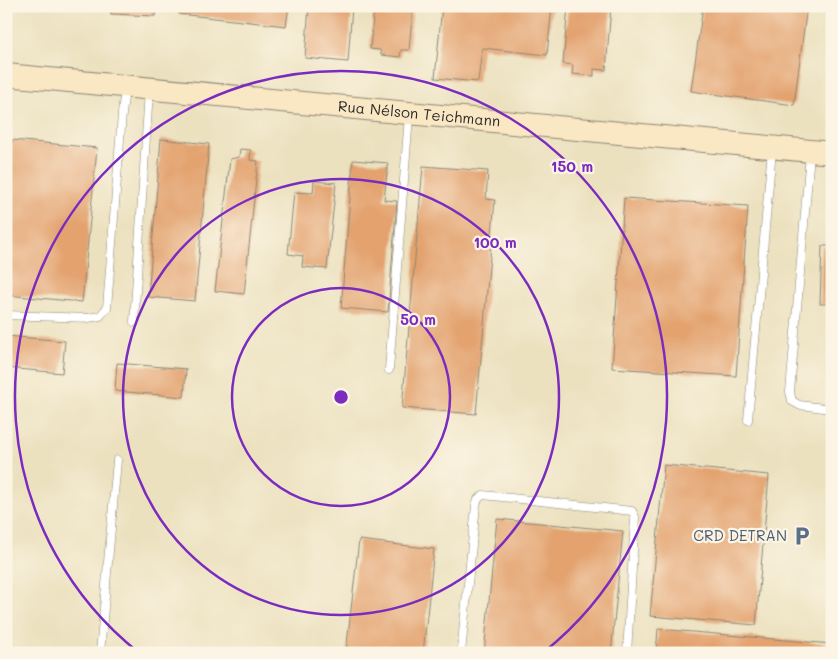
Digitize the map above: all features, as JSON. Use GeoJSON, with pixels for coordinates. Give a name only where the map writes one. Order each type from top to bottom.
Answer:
{"type":"FeatureCollection","features":[{"type":"Feature","properties":{"kind":"main road","name":"Rua Nélson Teichmann"},"geometry":{"type":"LineString","coordinates":[[6,75],[821,152]]}},
{"type":"Feature","properties":{"kind":"lane"},"geometry":{"type":"LineString","coordinates":[[6,315],[88,318],[100,316],[107,308],[122,114],[126,86]]}},
{"type":"Feature","properties":{"kind":"lane"},"geometry":{"type":"LineString","coordinates":[[134,322],[149,89]]}},
{"type":"Feature","properties":{"kind":"lane"},"geometry":{"type":"LineString","coordinates":[[389,370],[409,114]]}},
{"type":"Feature","properties":{"kind":"lane"},"geometry":{"type":"LineString","coordinates":[[748,420],[772,147]]}},
{"type":"Feature","properties":{"kind":"lane"},"geometry":{"type":"LineString","coordinates":[[821,152],[790,392],[792,401],[800,406],[832,409]]}},
{"type":"Feature","properties":{"kind":"lane"},"geometry":{"type":"LineString","coordinates":[[100,653],[117,460]]}},
{"type":"Feature","properties":{"kind":"lane"},"geometry":{"type":"LineString","coordinates":[[462,653],[476,505],[478,499],[483,495],[632,511],[635,517],[627,653]]}},
{"type":"Feature","properties":{"kind":"building"},"geometry":{"type":"Polygon","coordinates":[[[111,6],[156,6],[155,16],[111,14],[111,6]]]}},
{"type":"Feature","properties":{"kind":"building"},"geometry":{"type":"Polygon","coordinates":[[[180,6],[289,6],[286,26],[179,14],[180,6]]]}},
{"type":"Feature","properties":{"kind":"building"},"geometry":{"type":"Polygon","coordinates":[[[309,6],[352,6],[348,62],[305,58],[309,6]]]}},
{"type":"Feature","properties":{"kind":"building"},"geometry":{"type":"Polygon","coordinates":[[[374,6],[413,6],[409,50],[401,50],[400,57],[381,55],[380,50],[370,49],[374,6]]]}},
{"type":"Feature","properties":{"kind":"building"},"geometry":{"type":"Polygon","coordinates":[[[442,6],[552,6],[547,55],[482,48],[478,82],[435,78],[442,6]]]}},
{"type":"Feature","properties":{"kind":"building"},"geometry":{"type":"Polygon","coordinates":[[[568,6],[611,6],[606,70],[594,69],[594,76],[572,74],[573,65],[563,64],[568,6]]]}},
{"type":"Feature","properties":{"kind":"building"},"geometry":{"type":"Polygon","coordinates":[[[703,6],[807,6],[794,105],[691,91],[703,6]]]}},
{"type":"Feature","properties":{"kind":"building"},"geometry":{"type":"Polygon","coordinates":[[[161,139],[209,144],[195,301],[148,297],[161,139]]]}},
{"type":"Feature","properties":{"kind":"building"},"geometry":{"type":"Polygon","coordinates":[[[12,140],[97,148],[82,302],[6,295],[6,197],[12,140]]]}},
{"type":"Feature","properties":{"kind":"building"},"geometry":{"type":"Polygon","coordinates":[[[240,149],[251,150],[250,160],[258,161],[244,294],[215,291],[230,159],[239,157],[240,149]]]}},
{"type":"Feature","properties":{"kind":"building"},"geometry":{"type":"Polygon","coordinates":[[[353,160],[388,163],[384,200],[397,201],[388,312],[341,308],[353,160]]]}},
{"type":"Feature","properties":{"kind":"building"},"geometry":{"type":"Polygon","coordinates":[[[423,166],[488,171],[486,199],[495,200],[476,414],[402,408],[423,166]]]}},
{"type":"Feature","properties":{"kind":"building"},"geometry":{"type":"Polygon","coordinates":[[[314,181],[336,183],[327,269],[302,267],[303,256],[288,254],[294,192],[313,193],[314,181]]]}},
{"type":"Feature","properties":{"kind":"building"},"geometry":{"type":"Polygon","coordinates":[[[624,198],[748,206],[736,376],[612,368],[624,198]]]}},
{"type":"Feature","properties":{"kind":"building"},"geometry":{"type":"Polygon","coordinates":[[[822,246],[832,246],[832,304],[820,304],[822,246]]]}},
{"type":"Feature","properties":{"kind":"building"},"geometry":{"type":"Polygon","coordinates":[[[6,336],[65,341],[62,373],[6,368],[6,336]]]}},
{"type":"Feature","properties":{"kind":"building"},"geometry":{"type":"Polygon","coordinates":[[[117,363],[186,369],[184,397],[115,391],[117,363]]]}},
{"type":"Feature","properties":{"kind":"building"},"geometry":{"type":"Polygon","coordinates":[[[664,465],[769,475],[756,625],[650,616],[664,465]]]}},
{"type":"Feature","properties":{"kind":"building"},"geometry":{"type":"Polygon","coordinates":[[[497,519],[623,531],[611,653],[484,653],[497,519]]]}},
{"type":"Feature","properties":{"kind":"building"},"geometry":{"type":"Polygon","coordinates":[[[359,540],[434,549],[423,653],[346,653],[359,540]]]}},
{"type":"Feature","properties":{"kind":"building"},"geometry":{"type":"Polygon","coordinates":[[[658,629],[832,644],[832,653],[656,653],[658,629]]]}},
{"type":"Feature","properties":{"kind":"place","name":"CRD DETRAN"},"geometry":{"type":"Point","coordinates":[802,536]}}]}
